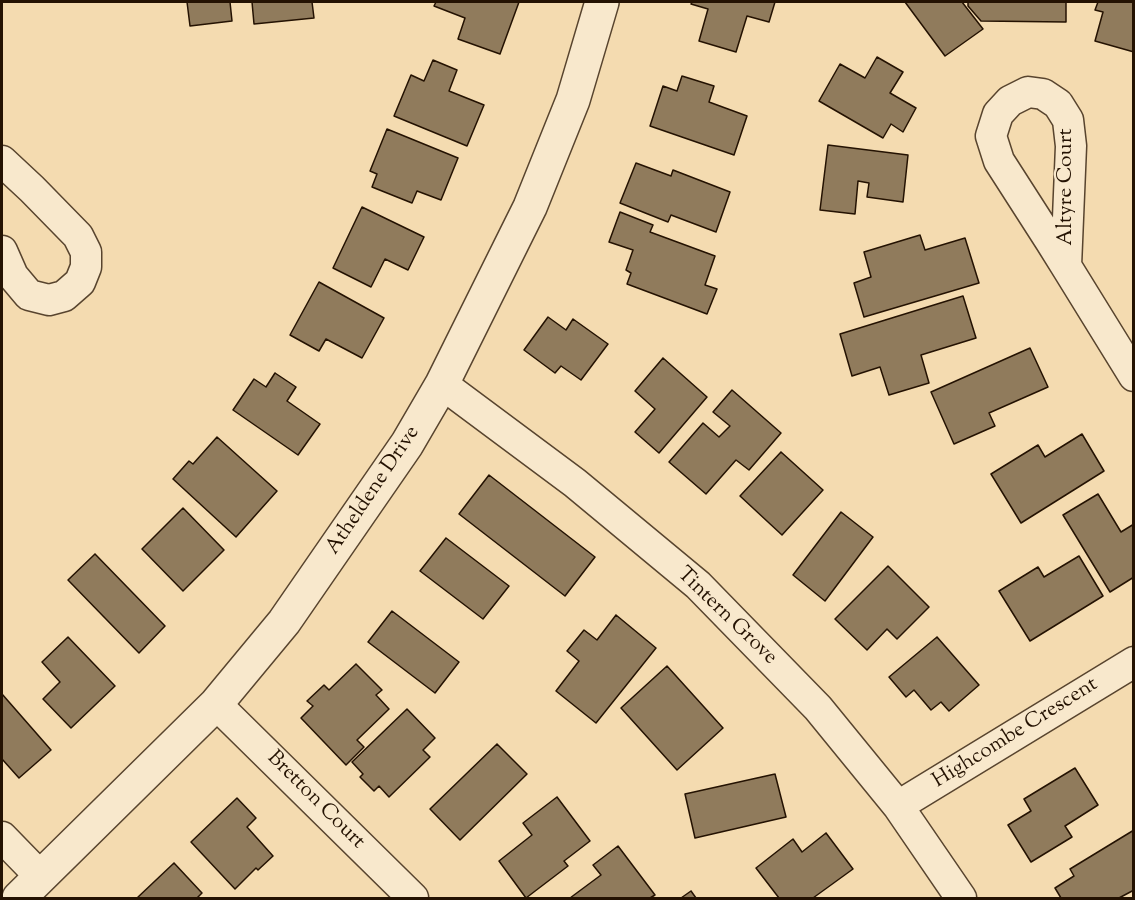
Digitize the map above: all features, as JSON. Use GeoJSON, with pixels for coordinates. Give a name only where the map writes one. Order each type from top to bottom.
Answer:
{"type":"FeatureCollection","features":[{"type":"Feature","properties":{"kind":"street","name":"Atheldene Drive"},"geometry":{"type":"LineString","coordinates":[[30,887],[216,704],[284,622],[407,444],[442,384],[530,207],[573,100],[602,2]]}},
{"type":"Feature","properties":{"kind":"street","name":"Altyre Court"},"geometry":{"type":"LineString","coordinates":[[1066,266],[1071,146],[1068,120],[1058,104],[1043,94],[1028,92],[1010,101],[998,114],[991,136],[999,161],[1134,376]]}},
{"type":"Feature","properties":{"kind":"street"},"geometry":{"type":"LineString","coordinates":[[2,161],[78,236],[86,252],[86,267],[80,282],[64,296],[49,300],[29,295],[13,276],[2,251]]}},
{"type":"Feature","properties":{"kind":"street","name":"Tintern Grove"},"geometry":{"type":"LineString","coordinates":[[442,384],[575,483],[698,585],[818,708],[898,806],[961,898]]}},
{"type":"Feature","properties":{"kind":"street","name":"Highcombe Crescent"},"geometry":{"type":"LineString","coordinates":[[898,806],[1134,662]]}},
{"type":"Feature","properties":{"kind":"street","name":"Bretton Court"},"geometry":{"type":"LineString","coordinates":[[216,704],[413,898]]}},
{"type":"Feature","properties":{"kind":"street"},"geometry":{"type":"LineString","coordinates":[[2,837],[30,887]]}},
{"type":"Feature","properties":{"kind":"building"},"geometry":{"type":"Polygon","coordinates":[[[187,2],[230,2],[232,21],[190,26],[187,2]]]}},
{"type":"Feature","properties":{"kind":"building"},"geometry":{"type":"Polygon","coordinates":[[[252,2],[312,2],[314,18],[254,24],[252,2]]]}},
{"type":"Feature","properties":{"kind":"building"},"geometry":{"type":"Polygon","coordinates":[[[436,2],[519,2],[500,54],[458,39],[465,18],[434,6],[436,2]]]}},
{"type":"Feature","properties":{"kind":"building"},"geometry":{"type":"Polygon","coordinates":[[[692,2],[775,2],[769,22],[747,16],[736,52],[699,41],[708,9],[691,4],[692,2]]]}},
{"type":"Feature","properties":{"kind":"building"},"geometry":{"type":"Polygon","coordinates":[[[905,2],[962,2],[983,29],[945,56],[905,2]]]}},
{"type":"Feature","properties":{"kind":"building"},"geometry":{"type":"Polygon","coordinates":[[[968,2],[1066,2],[1066,22],[981,21],[968,6],[968,2]]]}},
{"type":"Feature","properties":{"kind":"building"},"geometry":{"type":"Polygon","coordinates":[[[1098,2],[1134,2],[1134,52],[1095,41],[1103,12],[1095,10],[1098,2]]]}},
{"type":"Feature","properties":{"kind":"building"},"geometry":{"type":"Polygon","coordinates":[[[877,57],[903,72],[890,93],[916,108],[903,132],[891,124],[883,138],[819,101],[840,64],[865,78],[877,57]]]}},
{"type":"Feature","properties":{"kind":"building"},"geometry":{"type":"Polygon","coordinates":[[[433,60],[457,70],[449,91],[484,105],[467,146],[394,116],[411,75],[424,81],[433,60]]]}},
{"type":"Feature","properties":{"kind":"building"},"geometry":{"type":"Polygon","coordinates":[[[682,76],[714,86],[709,102],[747,116],[734,155],[650,126],[663,86],[677,91],[682,76]]]}},
{"type":"Feature","properties":{"kind":"building"},"geometry":{"type":"Polygon","coordinates":[[[387,129],[458,158],[441,200],[417,191],[412,203],[372,187],[377,174],[370,171],[387,129]]]}},
{"type":"Feature","properties":{"kind":"building"},"geometry":{"type":"Polygon","coordinates":[[[828,145],[908,155],[903,202],[867,197],[869,183],[858,181],[855,214],[820,210],[828,145]]]}},
{"type":"Feature","properties":{"kind":"building"},"geometry":{"type":"Polygon","coordinates":[[[636,163],[671,176],[673,170],[730,192],[716,232],[671,215],[668,222],[620,203],[636,163]]]}},
{"type":"Feature","properties":{"kind":"building"},"geometry":{"type":"Polygon","coordinates":[[[362,207],[424,237],[408,270],[385,259],[371,287],[333,268],[362,207]]]}},
{"type":"Feature","properties":{"kind":"building"},"geometry":{"type":"Polygon","coordinates":[[[620,212],[653,225],[650,232],[715,256],[705,285],[717,289],[707,314],[627,284],[631,273],[626,270],[633,250],[609,242],[620,212]]]}},
{"type":"Feature","properties":{"kind":"building"},"geometry":{"type":"Polygon","coordinates":[[[920,235],[925,250],[965,238],[979,283],[864,317],[854,283],[871,277],[864,252],[920,235]]]}},
{"type":"Feature","properties":{"kind":"building"},"geometry":{"type":"Polygon","coordinates":[[[319,282],[384,318],[362,358],[326,339],[319,351],[290,335],[319,282]]]}},
{"type":"Feature","properties":{"kind":"building"},"geometry":{"type":"Polygon","coordinates":[[[963,296],[976,338],[921,355],[929,383],[889,395],[880,367],[852,376],[840,334],[963,296]]]}},
{"type":"Feature","properties":{"kind":"building"},"geometry":{"type":"Polygon","coordinates":[[[548,317],[566,330],[573,319],[608,344],[581,380],[561,366],[555,373],[524,350],[548,317]]]}},
{"type":"Feature","properties":{"kind":"building"},"geometry":{"type":"Polygon","coordinates":[[[1030,348],[1048,387],[989,413],[995,426],[954,444],[931,392],[1030,348]]]}},
{"type":"Feature","properties":{"kind":"building"},"geometry":{"type":"Polygon","coordinates":[[[663,358],[707,397],[659,453],[635,432],[655,409],[635,391],[663,358]]]}},
{"type":"Feature","properties":{"kind":"building"},"geometry":{"type":"Polygon","coordinates":[[[275,373],[296,387],[287,401],[320,424],[298,455],[233,410],[254,379],[266,387],[275,373]]]}},
{"type":"Feature","properties":{"kind":"building"},"geometry":{"type":"Polygon","coordinates":[[[732,390],[781,433],[749,470],[736,460],[706,494],[669,462],[703,423],[719,437],[730,426],[713,412],[732,390]]]}},
{"type":"Feature","properties":{"kind":"building"},"geometry":{"type":"Polygon","coordinates":[[[1082,434],[1104,471],[1021,523],[991,474],[1038,445],[1045,457],[1082,434]]]}},
{"type":"Feature","properties":{"kind":"building"},"geometry":{"type":"Polygon","coordinates":[[[217,437],[277,491],[236,537],[173,479],[189,461],[193,464],[217,437]]]}},
{"type":"Feature","properties":{"kind":"building"},"geometry":{"type":"Polygon","coordinates":[[[781,452],[823,490],[782,535],[740,496],[781,452]]]}},
{"type":"Feature","properties":{"kind":"building"},"geometry":{"type":"Polygon","coordinates":[[[489,475],[595,557],[565,596],[459,514],[489,475]]]}},
{"type":"Feature","properties":{"kind":"building"},"geometry":{"type":"Polygon","coordinates":[[[1098,494],[1121,532],[1134,524],[1134,577],[1110,592],[1063,515],[1098,494]]]}},
{"type":"Feature","properties":{"kind":"building"},"geometry":{"type":"Polygon","coordinates":[[[183,508],[224,550],[183,591],[142,549],[183,508]]]}},
{"type":"Feature","properties":{"kind":"building"},"geometry":{"type":"Polygon","coordinates":[[[841,512],[873,537],[825,601],[793,575],[841,512]]]}},
{"type":"Feature","properties":{"kind":"building"},"geometry":{"type":"Polygon","coordinates":[[[446,538],[509,586],[483,619],[420,571],[446,538]]]}},
{"type":"Feature","properties":{"kind":"building"},"geometry":{"type":"Polygon","coordinates":[[[95,554],[165,626],[139,653],[68,580],[95,554]]]}},
{"type":"Feature","properties":{"kind":"building"},"geometry":{"type":"Polygon","coordinates":[[[1079,556],[1103,596],[1030,641],[999,591],[1038,567],[1044,577],[1079,556]]]}},
{"type":"Feature","properties":{"kind":"building"},"geometry":{"type":"Polygon","coordinates":[[[888,566],[929,607],[897,639],[887,629],[867,650],[835,619],[888,566]]]}},
{"type":"Feature","properties":{"kind":"building"},"geometry":{"type":"Polygon","coordinates":[[[392,611],[459,662],[435,693],[368,642],[392,611]]]}},
{"type":"Feature","properties":{"kind":"building"},"geometry":{"type":"Polygon","coordinates":[[[616,615],[656,648],[596,723],[556,691],[579,661],[567,651],[584,630],[597,640],[616,615]]]}},
{"type":"Feature","properties":{"kind":"building"},"geometry":{"type":"Polygon","coordinates":[[[68,637],[115,686],[71,728],[43,699],[60,682],[42,662],[68,637]]]}},
{"type":"Feature","properties":{"kind":"building"},"geometry":{"type":"Polygon","coordinates":[[[937,637],[979,685],[949,711],[941,702],[931,710],[914,690],[906,697],[889,677],[937,637]]]}},
{"type":"Feature","properties":{"kind":"building"},"geometry":{"type":"Polygon","coordinates":[[[356,664],[382,690],[376,695],[389,709],[357,740],[364,747],[346,765],[301,718],[313,706],[307,701],[324,685],[329,690],[356,664]]]}},
{"type":"Feature","properties":{"kind":"building"},"geometry":{"type":"Polygon","coordinates":[[[667,666],[723,728],[677,770],[621,708],[667,666]]]}},
{"type":"Feature","properties":{"kind":"building"},"geometry":{"type":"Polygon","coordinates":[[[2,694],[51,750],[19,778],[2,759],[2,694]]]}},
{"type":"Feature","properties":{"kind":"building"},"geometry":{"type":"Polygon","coordinates":[[[407,709],[435,738],[423,750],[430,757],[389,797],[379,786],[374,791],[360,777],[363,774],[352,762],[407,709]]]}},
{"type":"Feature","properties":{"kind":"building"},"geometry":{"type":"Polygon","coordinates":[[[497,744],[527,774],[460,840],[430,809],[497,744]]]}},
{"type":"Feature","properties":{"kind":"building"},"geometry":{"type":"Polygon","coordinates":[[[1075,768],[1098,805],[1065,826],[1072,837],[1031,862],[1008,825],[1031,811],[1024,799],[1075,768]]]}},
{"type":"Feature","properties":{"kind":"building"},"geometry":{"type":"Polygon","coordinates":[[[775,774],[786,817],[695,838],[685,794],[775,774]]]}},
{"type":"Feature","properties":{"kind":"building"},"geometry":{"type":"Polygon","coordinates":[[[557,797],[590,841],[564,861],[568,866],[526,898],[499,861],[532,835],[523,823],[557,797]]]}},
{"type":"Feature","properties":{"kind":"building"},"geometry":{"type":"Polygon","coordinates":[[[237,798],[256,818],[247,827],[273,856],[258,870],[256,868],[235,889],[191,842],[237,798]]]}},
{"type":"Feature","properties":{"kind":"building"},"geometry":{"type":"Polygon","coordinates":[[[1134,830],[1134,890],[1119,898],[1061,898],[1055,888],[1074,876],[1070,869],[1134,830]]]}},
{"type":"Feature","properties":{"kind":"building"},"geometry":{"type":"Polygon","coordinates":[[[826,833],[853,869],[813,898],[779,898],[756,868],[793,839],[802,852],[826,833]]]}},
{"type":"Feature","properties":{"kind":"building"},"geometry":{"type":"Polygon","coordinates":[[[618,846],[655,895],[650,898],[570,898],[601,875],[593,865],[618,846]]]}},
{"type":"Feature","properties":{"kind":"building"},"geometry":{"type":"Polygon","coordinates":[[[174,863],[202,893],[197,898],[137,898],[174,863]]]}},
{"type":"Feature","properties":{"kind":"building"},"geometry":{"type":"Polygon","coordinates":[[[691,891],[696,898],[681,898],[691,891]]]}}]}
